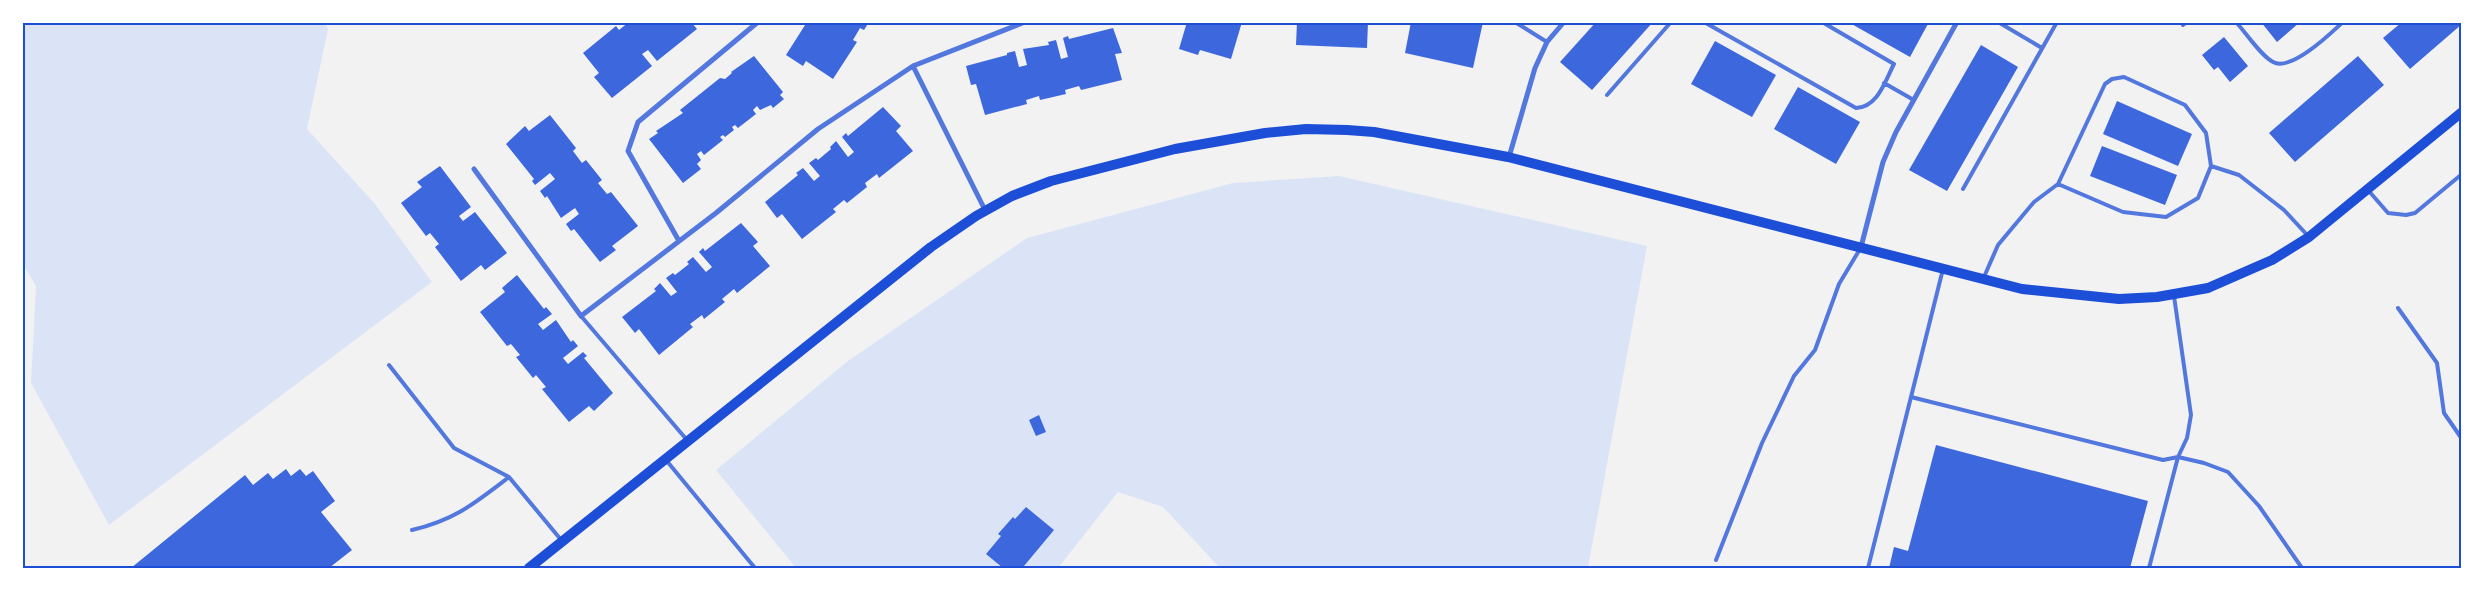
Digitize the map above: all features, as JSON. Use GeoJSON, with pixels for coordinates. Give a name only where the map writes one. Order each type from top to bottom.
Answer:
{"type":"FeatureCollection","features":[{"type":"Feature","properties":{"kind":"main road"},"geometry":{"type":"LineString","coordinates":[[529,568],[665,458],[932,248],[985,211],[1012,196],[1051,181],[1174,149],[1265,133],[1306,129],[1374,132],[1508,157],[1652,196],[2022,289],[2075,296],[2119,299],[2174,296],[2208,288],[2244,274],[2272,260],[2308,236],[2368,190],[2462,112]]}},
{"type":"Feature","properties":{"kind":"street"},"geometry":{"type":"LineString","coordinates":[[679,241],[628,151],[638,122],[758,22]]}},
{"type":"Feature","properties":{"kind":"street"},"geometry":{"type":"LineString","coordinates":[[474,169],[581,316],[679,241],[818,129],[912,66],[1025,22]]}},
{"type":"Feature","properties":{"kind":"street"},"geometry":{"type":"LineString","coordinates":[[1508,157],[1535,68],[1547,42],[1564,22]]}},
{"type":"Feature","properties":{"kind":"street"},"geometry":{"type":"LineString","coordinates":[[1861,248],[1883,162],[1912,100],[1957,22]]}},
{"type":"Feature","properties":{"kind":"street"},"geometry":{"type":"LineString","coordinates":[[912,66],[985,211]]}},
{"type":"Feature","properties":{"kind":"lane"},"geometry":{"type":"LineString","coordinates":[[1515,22],[1547,42]]}},
{"type":"Feature","properties":{"kind":"lane"},"geometry":{"type":"LineString","coordinates":[[1607,95],[1671,22]]}},
{"type":"Feature","properties":{"kind":"lane"},"geometry":{"type":"LineString","coordinates":[[1704,22],[1856,108],[1865,108],[1873,102],[1894,64],[1822,22]]}},
{"type":"Feature","properties":{"kind":"lane"},"geometry":{"type":"LineString","coordinates":[[1998,22],[2042,48]]}},
{"type":"Feature","properties":{"kind":"lane"},"geometry":{"type":"LineString","coordinates":[[1963,189],[2057,22]]}},
{"type":"Feature","properties":{"kind":"lane"},"geometry":{"type":"LineString","coordinates":[[2236,22],[2272,62],[2282,65],[2294,61],[2343,22]]}},
{"type":"Feature","properties":{"kind":"lane"},"geometry":{"type":"LineString","coordinates":[[1984,279],[1998,245],[2034,202],[2058,184],[2105,84],[2112,79],[2124,76],[2185,105],[2206,133],[2211,166],[2198,198],[2166,216],[2123,212],[2058,184]]}},
{"type":"Feature","properties":{"kind":"lane"},"geometry":{"type":"LineString","coordinates":[[1884,83],[1912,100]]}},
{"type":"Feature","properties":{"kind":"lane"},"geometry":{"type":"LineString","coordinates":[[2211,166],[2239,175],[2284,210],[2308,236]]}},
{"type":"Feature","properties":{"kind":"lane"},"geometry":{"type":"LineString","coordinates":[[2368,190],[2388,213],[2406,215],[2415,213],[2462,174]]}},
{"type":"Feature","properties":{"kind":"lane"},"geometry":{"type":"LineString","coordinates":[[1716,560],[1762,443],[1794,376],[1815,350],[1839,284],[1861,248]]}},
{"type":"Feature","properties":{"kind":"lane"},"geometry":{"type":"LineString","coordinates":[[1868,568],[1943,269]]}},
{"type":"Feature","properties":{"kind":"lane"},"geometry":{"type":"LineString","coordinates":[[2149,568],[2178,457],[2187,438],[2191,415],[2174,296]]}},
{"type":"Feature","properties":{"kind":"lane"},"geometry":{"type":"LineString","coordinates":[[2398,308],[2437,363],[2444,413],[2462,439]]}},
{"type":"Feature","properties":{"kind":"lane"},"geometry":{"type":"LineString","coordinates":[[581,316],[687,441]]}},
{"type":"Feature","properties":{"kind":"lane"},"geometry":{"type":"LineString","coordinates":[[389,365],[454,448],[509,477],[562,542]]}},
{"type":"Feature","properties":{"kind":"lane"},"geometry":{"type":"LineString","coordinates":[[1911,397],[2163,460],[2178,457],[2204,463],[2228,472],[2259,506],[2302,568]]}},
{"type":"Feature","properties":{"kind":"lane"},"geometry":{"type":"LineString","coordinates":[[665,458],[755,568]]}},
{"type":"Feature","properties":{"kind":"lane"},"geometry":{"type":"LineString","coordinates":[[412,530],[437,524],[466,510],[509,477]]}},
{"type":"Feature","properties":{"kind":"shaded area"},"geometry":{"type":"Polygon","coordinates":[[[23,23],[325,23],[328,29],[307,129],[375,204],[432,282],[109,525],[31,383],[36,286],[23,264],[23,23]]]}},
{"type":"Feature","properties":{"kind":"shaded area"},"geometry":{"type":"Polygon","coordinates":[[[1339,176],[1647,246],[1588,568],[1220,568],[1163,507],[1118,492],[1058,568],[796,568],[716,470],[848,361],[1027,238],[1233,183],[1339,176]]]}},
{"type":"Feature","properties":{"kind":"building"},"geometry":{"type":"Polygon","coordinates":[[[629,22],[691,22],[697,29],[657,61],[648,50],[642,54],[652,66],[612,98],[594,77],[599,73],[583,53],[616,26],[619,30],[629,22]]]}},
{"type":"Feature","properties":{"kind":"building"},"geometry":{"type":"Polygon","coordinates":[[[807,22],[869,22],[864,30],[860,28],[853,40],[857,42],[833,79],[806,61],[803,66],[786,55],[807,22]]]}},
{"type":"Feature","properties":{"kind":"building"},"geometry":{"type":"Polygon","coordinates":[[[1187,22],[1242,22],[1231,59],[1200,50],[1198,55],[1179,49],[1187,22]]]}},
{"type":"Feature","properties":{"kind":"building"},"geometry":{"type":"Polygon","coordinates":[[[1297,22],[1368,22],[1367,48],[1296,45],[1297,22]]]}},
{"type":"Feature","properties":{"kind":"building"},"geometry":{"type":"Polygon","coordinates":[[[1411,22],[1483,22],[1473,68],[1405,53],[1411,22]]]}},
{"type":"Feature","properties":{"kind":"building"},"geometry":{"type":"Polygon","coordinates":[[[1596,22],[1653,22],[1592,90],[1560,62],[1596,22]]]}},
{"type":"Feature","properties":{"kind":"building"},"geometry":{"type":"Polygon","coordinates":[[[1848,22],[1929,22],[1910,57],[1848,22]]]}},
{"type":"Feature","properties":{"kind":"building"},"geometry":{"type":"Polygon","coordinates":[[[2261,22],[2300,22],[2277,42],[2261,22]]]}},
{"type":"Feature","properties":{"kind":"building"},"geometry":{"type":"Polygon","coordinates":[[[2402,22],[2462,22],[2462,24],[2410,69],[2383,38],[2402,22]]]}},
{"type":"Feature","properties":{"kind":"building"},"geometry":{"type":"Polygon","coordinates":[[[1113,28],[1122,53],[1115,54],[1122,80],[1081,90],[1079,86],[1065,90],[1066,94],[1040,100],[1039,96],[1026,100],[1027,104],[985,115],[976,84],[971,85],[966,66],[1015,51],[1019,67],[1027,65],[1023,49],[1049,45],[1048,42],[1056,40],[1061,59],[1068,57],[1063,38],[1068,36],[1069,39],[1113,28]]]}},
{"type":"Feature","properties":{"kind":"building"},"geometry":{"type":"Polygon","coordinates":[[[2224,37],[2248,66],[2230,82],[2218,67],[2214,70],[2202,55],[2224,37]]]}},
{"type":"Feature","properties":{"kind":"building"},"geometry":{"type":"Polygon","coordinates":[[[1715,41],[1776,75],[1752,117],[1691,84],[1715,41]]]}},
{"type":"Feature","properties":{"kind":"building"},"geometry":{"type":"Polygon","coordinates":[[[1981,45],[2018,67],[1947,191],[1909,170],[1981,45]]]}},
{"type":"Feature","properties":{"kind":"building"},"geometry":{"type":"Polygon","coordinates":[[[754,56],[783,92],[780,95],[784,99],[773,108],[771,105],[760,110],[757,106],[753,110],[756,114],[738,128],[735,125],[732,127],[734,130],[725,137],[723,135],[720,137],[723,140],[704,155],[701,151],[697,154],[701,160],[697,164],[701,169],[683,183],[649,139],[658,133],[656,131],[683,113],[680,110],[720,78],[725,79],[731,72],[754,56]]]}},
{"type":"Feature","properties":{"kind":"building"},"geometry":{"type":"Polygon","coordinates":[[[2358,56],[2384,85],[2295,162],[2269,133],[2358,56]]]}},
{"type":"Feature","properties":{"kind":"building"},"geometry":{"type":"Polygon","coordinates":[[[1798,87],[1860,122],[1836,164],[1774,129],[1798,87]]]}},
{"type":"Feature","properties":{"kind":"building"},"geometry":{"type":"Polygon","coordinates":[[[2117,101],[2192,134],[2178,166],[2103,134],[2117,101]]]}},
{"type":"Feature","properties":{"kind":"building"},"geometry":{"type":"Polygon","coordinates":[[[883,107],[901,126],[896,131],[913,151],[879,178],[877,174],[865,183],[867,187],[847,203],[844,200],[833,209],[836,212],[802,239],[782,214],[777,218],[765,202],[798,175],[796,173],[803,168],[814,181],[820,176],[809,163],[816,158],[818,160],[831,149],[830,147],[836,141],[848,157],[854,152],[842,137],[846,133],[848,136],[883,107]]]}},
{"type":"Feature","properties":{"kind":"building"},"geometry":{"type":"Polygon","coordinates":[[[550,115],[576,148],[573,151],[582,163],[586,160],[602,180],[598,183],[607,194],[611,192],[638,226],[612,246],[616,250],[600,262],[574,229],[571,231],[566,224],[579,214],[575,208],[561,218],[547,196],[545,198],[540,191],[555,179],[550,173],[535,185],[532,181],[534,179],[506,144],[525,126],[529,131],[550,115]]]}},
{"type":"Feature","properties":{"kind":"building"},"geometry":{"type":"Polygon","coordinates":[[[2102,146],[2177,175],[2165,205],[2090,176],[2102,146]]]}},
{"type":"Feature","properties":{"kind":"building"},"geometry":{"type":"Polygon","coordinates":[[[440,166],[471,207],[459,216],[463,221],[475,212],[507,253],[485,270],[481,265],[461,281],[435,247],[439,244],[430,233],[426,236],[401,203],[422,187],[417,182],[440,166]]]}},
{"type":"Feature","properties":{"kind":"building"},"geometry":{"type":"Polygon","coordinates":[[[741,223],[758,242],[753,246],[770,266],[737,293],[734,289],[722,299],[725,302],[704,319],[702,315],[690,324],[693,327],[659,355],[639,329],[635,333],[622,317],[656,291],[654,289],[660,283],[671,296],[677,292],[666,278],[673,273],[675,275],[689,264],[687,262],[693,257],[706,272],[712,267],[699,252],[703,248],[705,251],[741,223]]]}},
{"type":"Feature","properties":{"kind":"building"},"geometry":{"type":"Polygon","coordinates":[[[517,275],[544,309],[546,307],[552,314],[538,324],[543,330],[556,320],[571,342],[573,340],[578,346],[563,358],[568,364],[583,352],[587,356],[584,358],[613,393],[594,411],[589,406],[569,422],[542,389],[546,387],[536,375],[533,378],[516,357],[520,355],[511,344],[507,346],[480,312],[505,292],[502,288],[517,275]]]}},
{"type":"Feature","properties":{"kind":"building"},"geometry":{"type":"Polygon","coordinates":[[[1039,415],[1046,432],[1036,436],[1029,420],[1039,415]]]}},
{"type":"Feature","properties":{"kind":"building"},"geometry":{"type":"Polygon","coordinates":[[[1936,445],[2148,501],[2130,568],[1889,568],[1894,547],[1908,551],[1936,445]]]}},
{"type":"Feature","properties":{"kind":"building"},"geometry":{"type":"Polygon","coordinates":[[[286,469],[291,476],[300,469],[306,476],[313,471],[335,501],[321,512],[352,550],[329,568],[131,568],[245,475],[253,485],[268,473],[273,479],[286,469]]]}},
{"type":"Feature","properties":{"kind":"building"},"geometry":{"type":"Polygon","coordinates":[[[1026,507],[1054,530],[1024,566],[1027,568],[1003,568],[986,554],[1001,536],[998,534],[1013,517],[1015,519],[1026,507]]]}}]}
